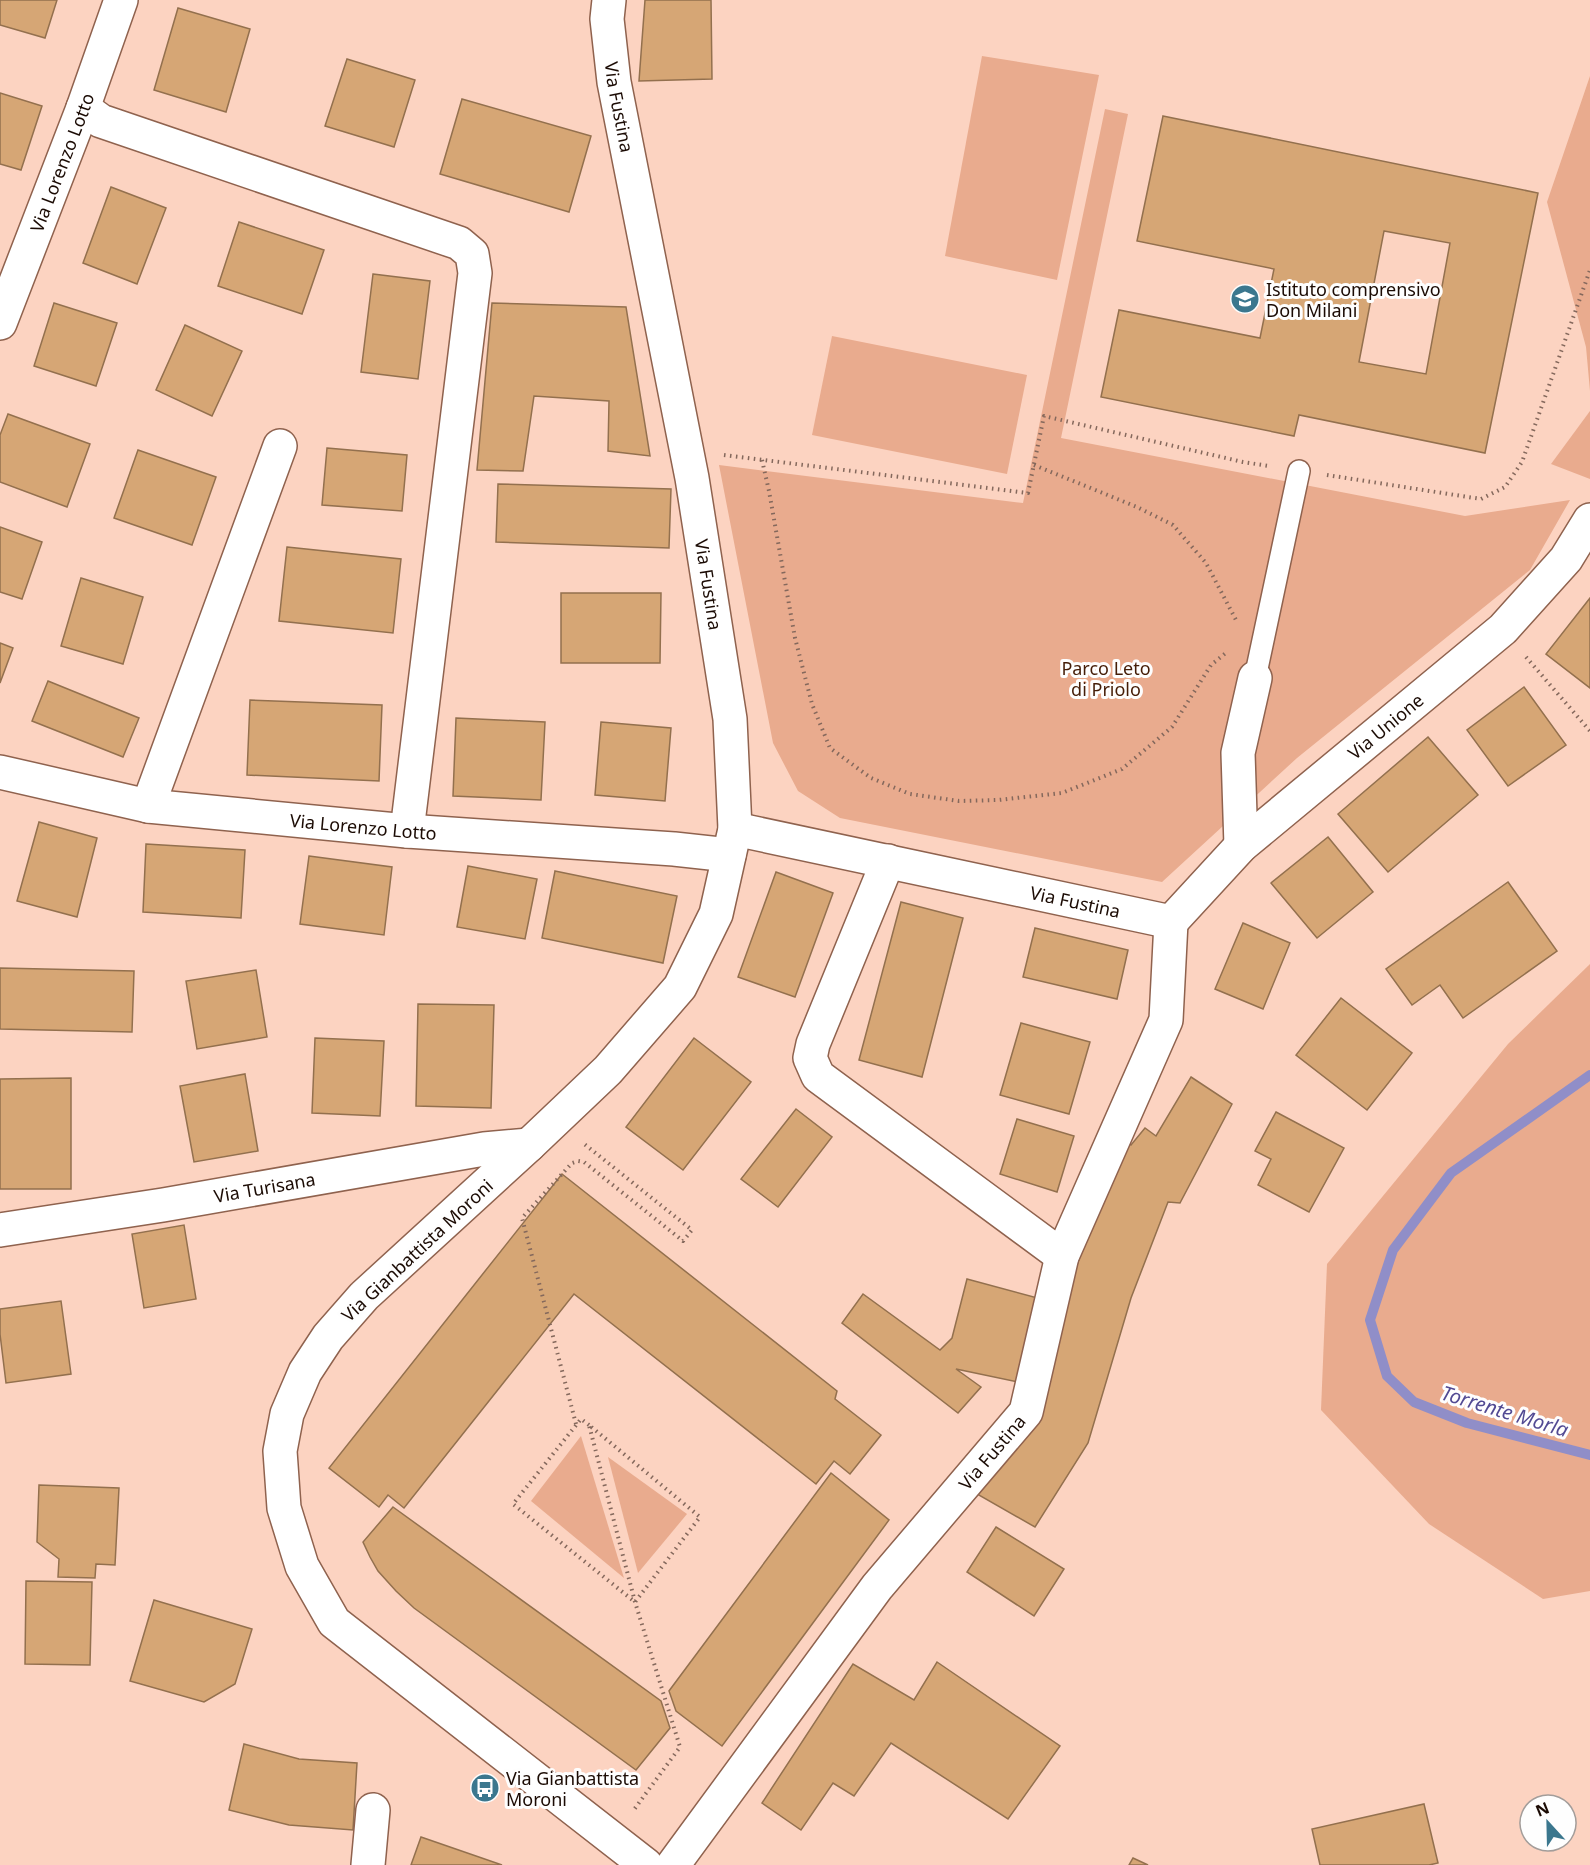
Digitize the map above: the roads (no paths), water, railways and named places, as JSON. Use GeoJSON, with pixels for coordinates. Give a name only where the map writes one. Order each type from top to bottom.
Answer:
{"type":"FeatureCollection","features":[{"type":"Feature","properties":{"kind":"street","name":"Via Lorenzo Lotto"},"geometry":{"type":"LineString","coordinates":[[0,323],[121,0]]}},
{"type":"Feature","properties":{"kind":"street","name":"Via Fustina"},"geometry":{"type":"LineString","coordinates":[[609,0],[607,19],[614,82],[688,453],[730,719],[732,842],[888,861],[1171,922],[1166,1020],[1062,1256],[1026,1412],[878,1587],[673,1865]]}},
{"type":"Feature","properties":{"kind":"street"},"geometry":{"type":"LineString","coordinates":[[82,108],[101,122],[459,243],[472,254],[475,273],[406,831]]}},
{"type":"Feature","properties":{"kind":"street"},"geometry":{"type":"LineString","coordinates":[[148,806],[280,446]]}},
{"type":"Feature","properties":{"kind":"street","name":"Via Unione"},"geometry":{"type":"LineString","coordinates":[[1171,922],[1241,846],[1503,629],[1566,560],[1590,520]]}},
{"type":"Feature","properties":{"kind":"street"},"geometry":{"type":"LineString","coordinates":[[1241,846],[1238,753],[1255,678]]}},
{"type":"Feature","properties":{"kind":"street","name":"Via Lorenzo Lotto"},"geometry":{"type":"LineString","coordinates":[[0,772],[148,806],[406,831],[674,849],[732,842]]}},
{"type":"Feature","properties":{"kind":"street","name":"Via Gianbattista Moroni"},"geometry":{"type":"LineString","coordinates":[[646,1865],[334,1622],[302,1566],[284,1508],[280,1451],[287,1414],[305,1372],[328,1337],[364,1296],[608,1070],[680,987],[716,914],[732,842]]}},
{"type":"Feature","properties":{"kind":"street"},"geometry":{"type":"LineString","coordinates":[[888,861],[813,1044],[810,1058],[818,1076],[1062,1256]]}},
{"type":"Feature","properties":{"kind":"street","name":"Via Turisana"},"geometry":{"type":"LineString","coordinates":[[0,1230],[484,1149],[529,1145]]}},
{"type":"Feature","properties":{"kind":"street"},"geometry":{"type":"LineString","coordinates":[[368,1865],[373,1810]]}},
{"type":"Feature","properties":{"kind":"lane"},"geometry":{"type":"LineString","coordinates":[[1255,678],[1299,471]]}},
{"type":"Feature","properties":{"kind":"waterway","name":"Torrente Morla"},"geometry":{"type":"LineString","coordinates":[[1590,1075],[1451,1173],[1393,1250],[1370,1320],[1387,1376],[1414,1402],[1467,1423],[1590,1455]]}},
{"type":"Feature","properties":{"kind":"place","name":"Istituto comprensivo Don Milani"},"geometry":{"type":"Point","coordinates":[1245,299]}},
{"type":"Feature","properties":{"kind":"place","name":"Via Gianbattista Moroni"},"geometry":{"type":"Point","coordinates":[485,1788]}},
{"type":"Feature","properties":{"kind":"park label","name":"Parco Leto di Priolo"},"geometry":{"type":"Point","coordinates":[1106,678]}}]}
